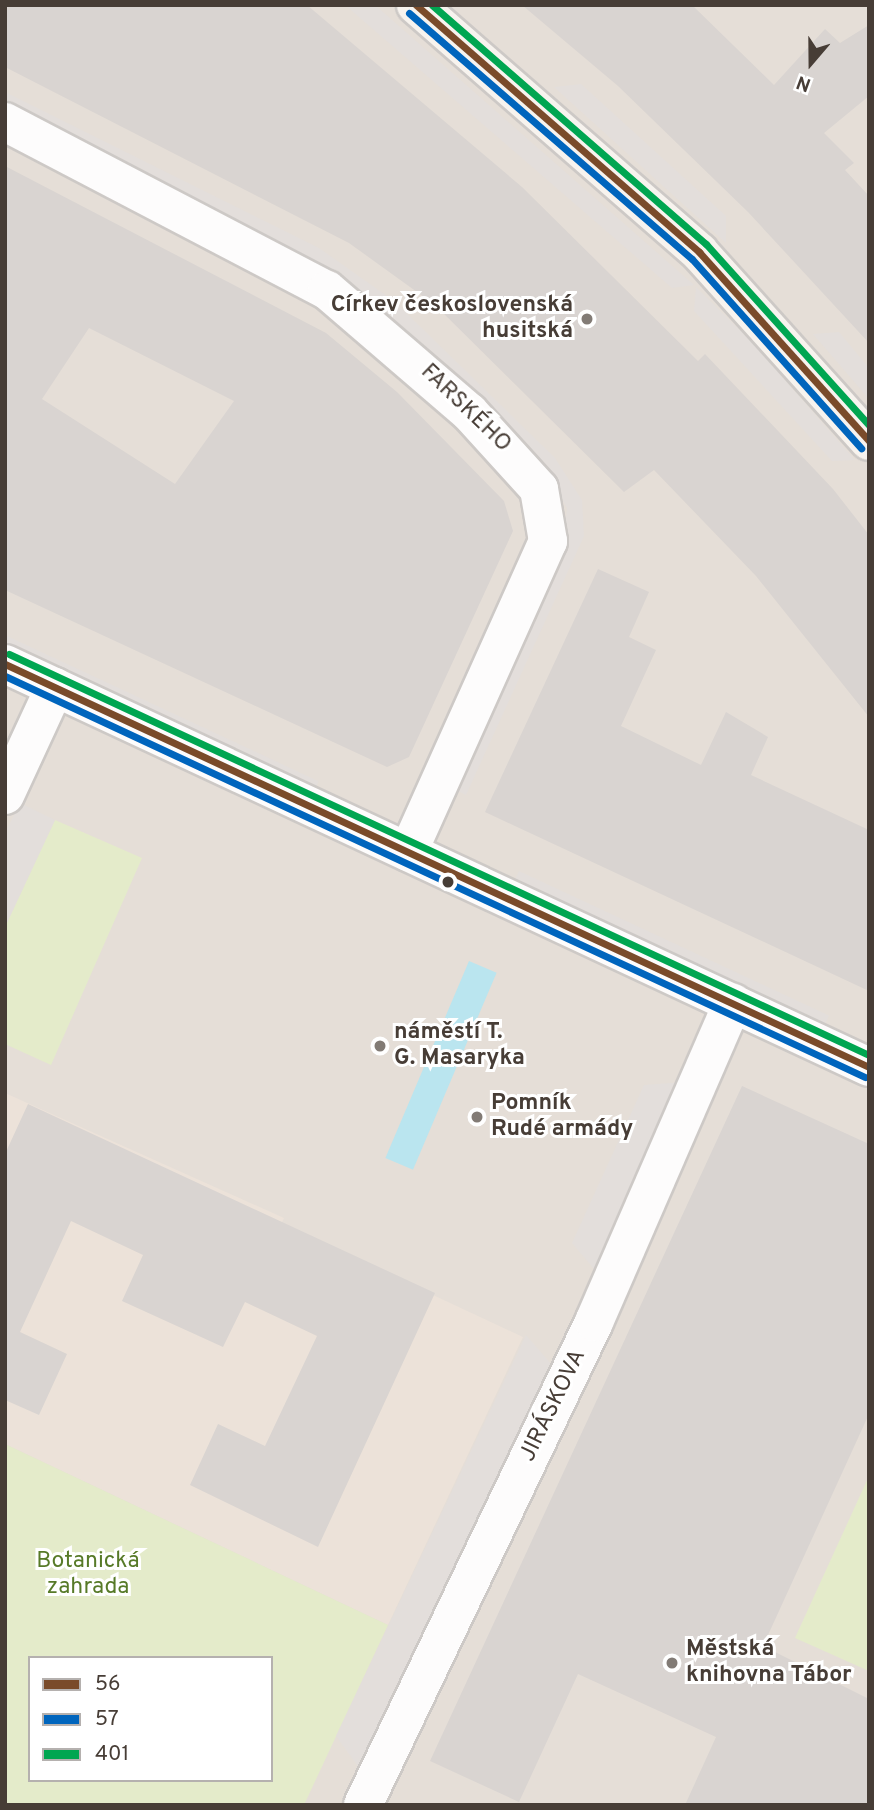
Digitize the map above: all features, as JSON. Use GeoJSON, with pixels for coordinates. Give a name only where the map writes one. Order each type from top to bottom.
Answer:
{"type":"FeatureCollection","features":[{"type":"Feature","properties":{"kind":"main road"},"geometry":{"type":"LineString","coordinates":[[416,5],[689,243],[783,339],[869,440]]}},
{"type":"Feature","properties":{"kind":"street","name":"FARSKÉHO"},"geometry":{"type":"LineString","coordinates":[[5,122],[327,290],[449,393],[539,489],[548,541],[408,852]]}},
{"type":"Feature","properties":{"kind":"street"},"geometry":{"type":"LineString","coordinates":[[5,664],[869,1066]]}},
{"type":"Feature","properties":{"kind":"street"},"geometry":{"type":"LineString","coordinates":[[5,795],[55,687]]}},
{"type":"Feature","properties":{"kind":"street","name":"JIRÁSKOVA"},"geometry":{"type":"LineString","coordinates":[[363,1805],[594,1322],[733,1003]]}},
{"type":"Feature","properties":{"kind":"shaded area"},"geometry":{"type":"Polygon","coordinates":[[[5,5],[869,5],[869,1805],[5,1805],[5,5]]]}},
{"type":"Feature","properties":{"kind":"shaded area"},"geometry":{"type":"Polygon","coordinates":[[[345,5],[375,5],[694,285],[672,288],[345,5]]]}},
{"type":"Feature","properties":{"kind":"shaded area"},"geometry":{"type":"Polygon","coordinates":[[[581,84],[726,216],[726,243],[554,87],[581,84]]]}},
{"type":"Feature","properties":{"kind":"shaded area"},"geometry":{"type":"Polygon","coordinates":[[[5,92],[319,248],[394,301],[555,458],[582,500],[584,536],[466,795],[452,788],[562,551],[567,508],[544,469],[482,405],[5,110],[5,92]]]}},
{"type":"Feature","properties":{"kind":"shaded area"},"geometry":{"type":"Polygon","coordinates":[[[696,287],[747,337],[855,460],[832,461],[694,311],[696,287]]]}},
{"type":"Feature","properties":{"kind":"shaded area"},"geometry":{"type":"Polygon","coordinates":[[[839,332],[869,368],[869,399],[813,334],[839,332]]]}},
{"type":"Feature","properties":{"kind":"shaded area"},"geometry":{"type":"Polygon","coordinates":[[[5,635],[319,781],[311,798],[5,655],[5,635]]]}},
{"type":"Feature","properties":{"kind":"shaded area"},"geometry":{"type":"Polygon","coordinates":[[[20,803],[55,820],[5,927],[5,833],[20,803]]]}},
{"type":"Feature","properties":{"kind":"shaded area"},"geometry":{"type":"Polygon","coordinates":[[[519,871],[829,1016],[821,1033],[511,888],[519,871]]]}},
{"type":"Feature","properties":{"kind":"shaded area"},"geometry":{"type":"Polygon","coordinates":[[[683,1082],[599,1275],[572,1243],[644,1085],[683,1082]]]}},
{"type":"Feature","properties":{"kind":"shaded area"},"geometry":{"type":"Polygon","coordinates":[[[5,1093],[284,1218],[281,1224],[523,1337],[388,1625],[5,1444],[5,1093]]]}},
{"type":"Feature","properties":{"kind":"shaded area"},"geometry":{"type":"Polygon","coordinates":[[[526,1335],[552,1365],[362,1772],[336,1736],[526,1335]]]}},
{"type":"Feature","properties":{"kind":"green space"},"geometry":{"type":"Polygon","coordinates":[[[55,820],[142,858],[51,1065],[5,1044],[5,927],[55,820]]]}},
{"type":"Feature","properties":{"kind":"green space","name":"Botanická zahrada"},"geometry":{"type":"Polygon","coordinates":[[[5,1444],[388,1625],[304,1805],[5,1805],[5,1444]]]}},
{"type":"Feature","properties":{"kind":"green space"},"geometry":{"type":"Polygon","coordinates":[[[869,1476],[869,1671],[795,1638],[869,1476]]]}},
{"type":"Feature","properties":{"kind":"water"},"geometry":{"type":"Polygon","coordinates":[[[469,961],[497,973],[413,1170],[385,1158],[469,961]]]}},
{"type":"Feature","properties":{"kind":"building"},"geometry":{"type":"Polygon","coordinates":[[[5,5],[307,5],[522,187],[698,361],[705,354],[833,489],[869,535],[869,717],[756,576],[654,470],[624,492],[435,305],[349,243],[5,67],[5,5]]]}},
{"type":"Feature","properties":{"kind":"building"},"geometry":{"type":"Polygon","coordinates":[[[522,5],[692,5],[774,85],[825,29],[840,43],[869,25],[869,96],[824,133],[854,163],[845,170],[869,196],[869,343],[748,212],[618,86],[522,5]]]}},
{"type":"Feature","properties":{"kind":"building"},"geometry":{"type":"Polygon","coordinates":[[[5,166],[326,333],[397,392],[504,501],[513,531],[409,757],[387,767],[5,590],[5,166]],[[89,328],[42,399],[175,484],[234,401],[89,328]]]}},
{"type":"Feature","properties":{"kind":"building"},"geometry":{"type":"Polygon","coordinates":[[[598,569],[649,592],[629,637],[656,650],[621,726],[701,765],[726,712],[768,737],[751,775],[869,830],[869,991],[485,812],[598,569]]]}},
{"type":"Feature","properties":{"kind":"building"},"geometry":{"type":"Polygon","coordinates":[[[742,1086],[869,1144],[869,1414],[763,1646],[869,1699],[869,1805],[685,1805],[716,1737],[578,1674],[519,1802],[430,1761],[742,1086]]]}},
{"type":"Feature","properties":{"kind":"building"},"geometry":{"type":"Polygon","coordinates":[[[28,1104],[435,1293],[318,1547],[190,1485],[218,1424],[265,1446],[317,1336],[245,1302],[223,1347],[122,1301],[143,1255],[71,1221],[20,1332],[67,1354],[39,1415],[5,1400],[5,1154],[28,1104]]]}},
{"type":"Feature","properties":{"kind":"transit line","name":"56"},"geometry":{"type":"LineString","coordinates":[[416,5],[699,252],[869,441]]}},
{"type":"Feature","properties":{"kind":"transit line","name":"401"},"geometry":{"type":"LineString","coordinates":[[432,5],[706,244],[869,425]]}},
{"type":"Feature","properties":{"kind":"transit line","name":"57"},"geometry":{"type":"LineString","coordinates":[[409,13],[692,259],[861,448]]}},
{"type":"Feature","properties":{"kind":"transit line","name":"401"},"geometry":{"type":"LineString","coordinates":[[9,654],[869,1055]]}},
{"type":"Feature","properties":{"kind":"transit line","name":"56"},"geometry":{"type":"LineString","coordinates":[[5,664],[869,1067]]}},
{"type":"Feature","properties":{"kind":"transit line","name":"57"},"geometry":{"type":"LineString","coordinates":[[5,676],[865,1077]]}},
{"type":"Feature","properties":{"kind":"place","name":"Církev československá husitská"},"geometry":{"type":"Point","coordinates":[587,319]}},
{"type":"Feature","properties":{"kind":"place","name":"náměstí T. G. Masaryka"},"geometry":{"type":"Point","coordinates":[380,1046]}},
{"type":"Feature","properties":{"kind":"place","name":"Pomník Rudé armády"},"geometry":{"type":"Point","coordinates":[477,1117]}},
{"type":"Feature","properties":{"kind":"place","name":"Městská knihovna Tábor"},"geometry":{"type":"Point","coordinates":[672,1663]}}]}
